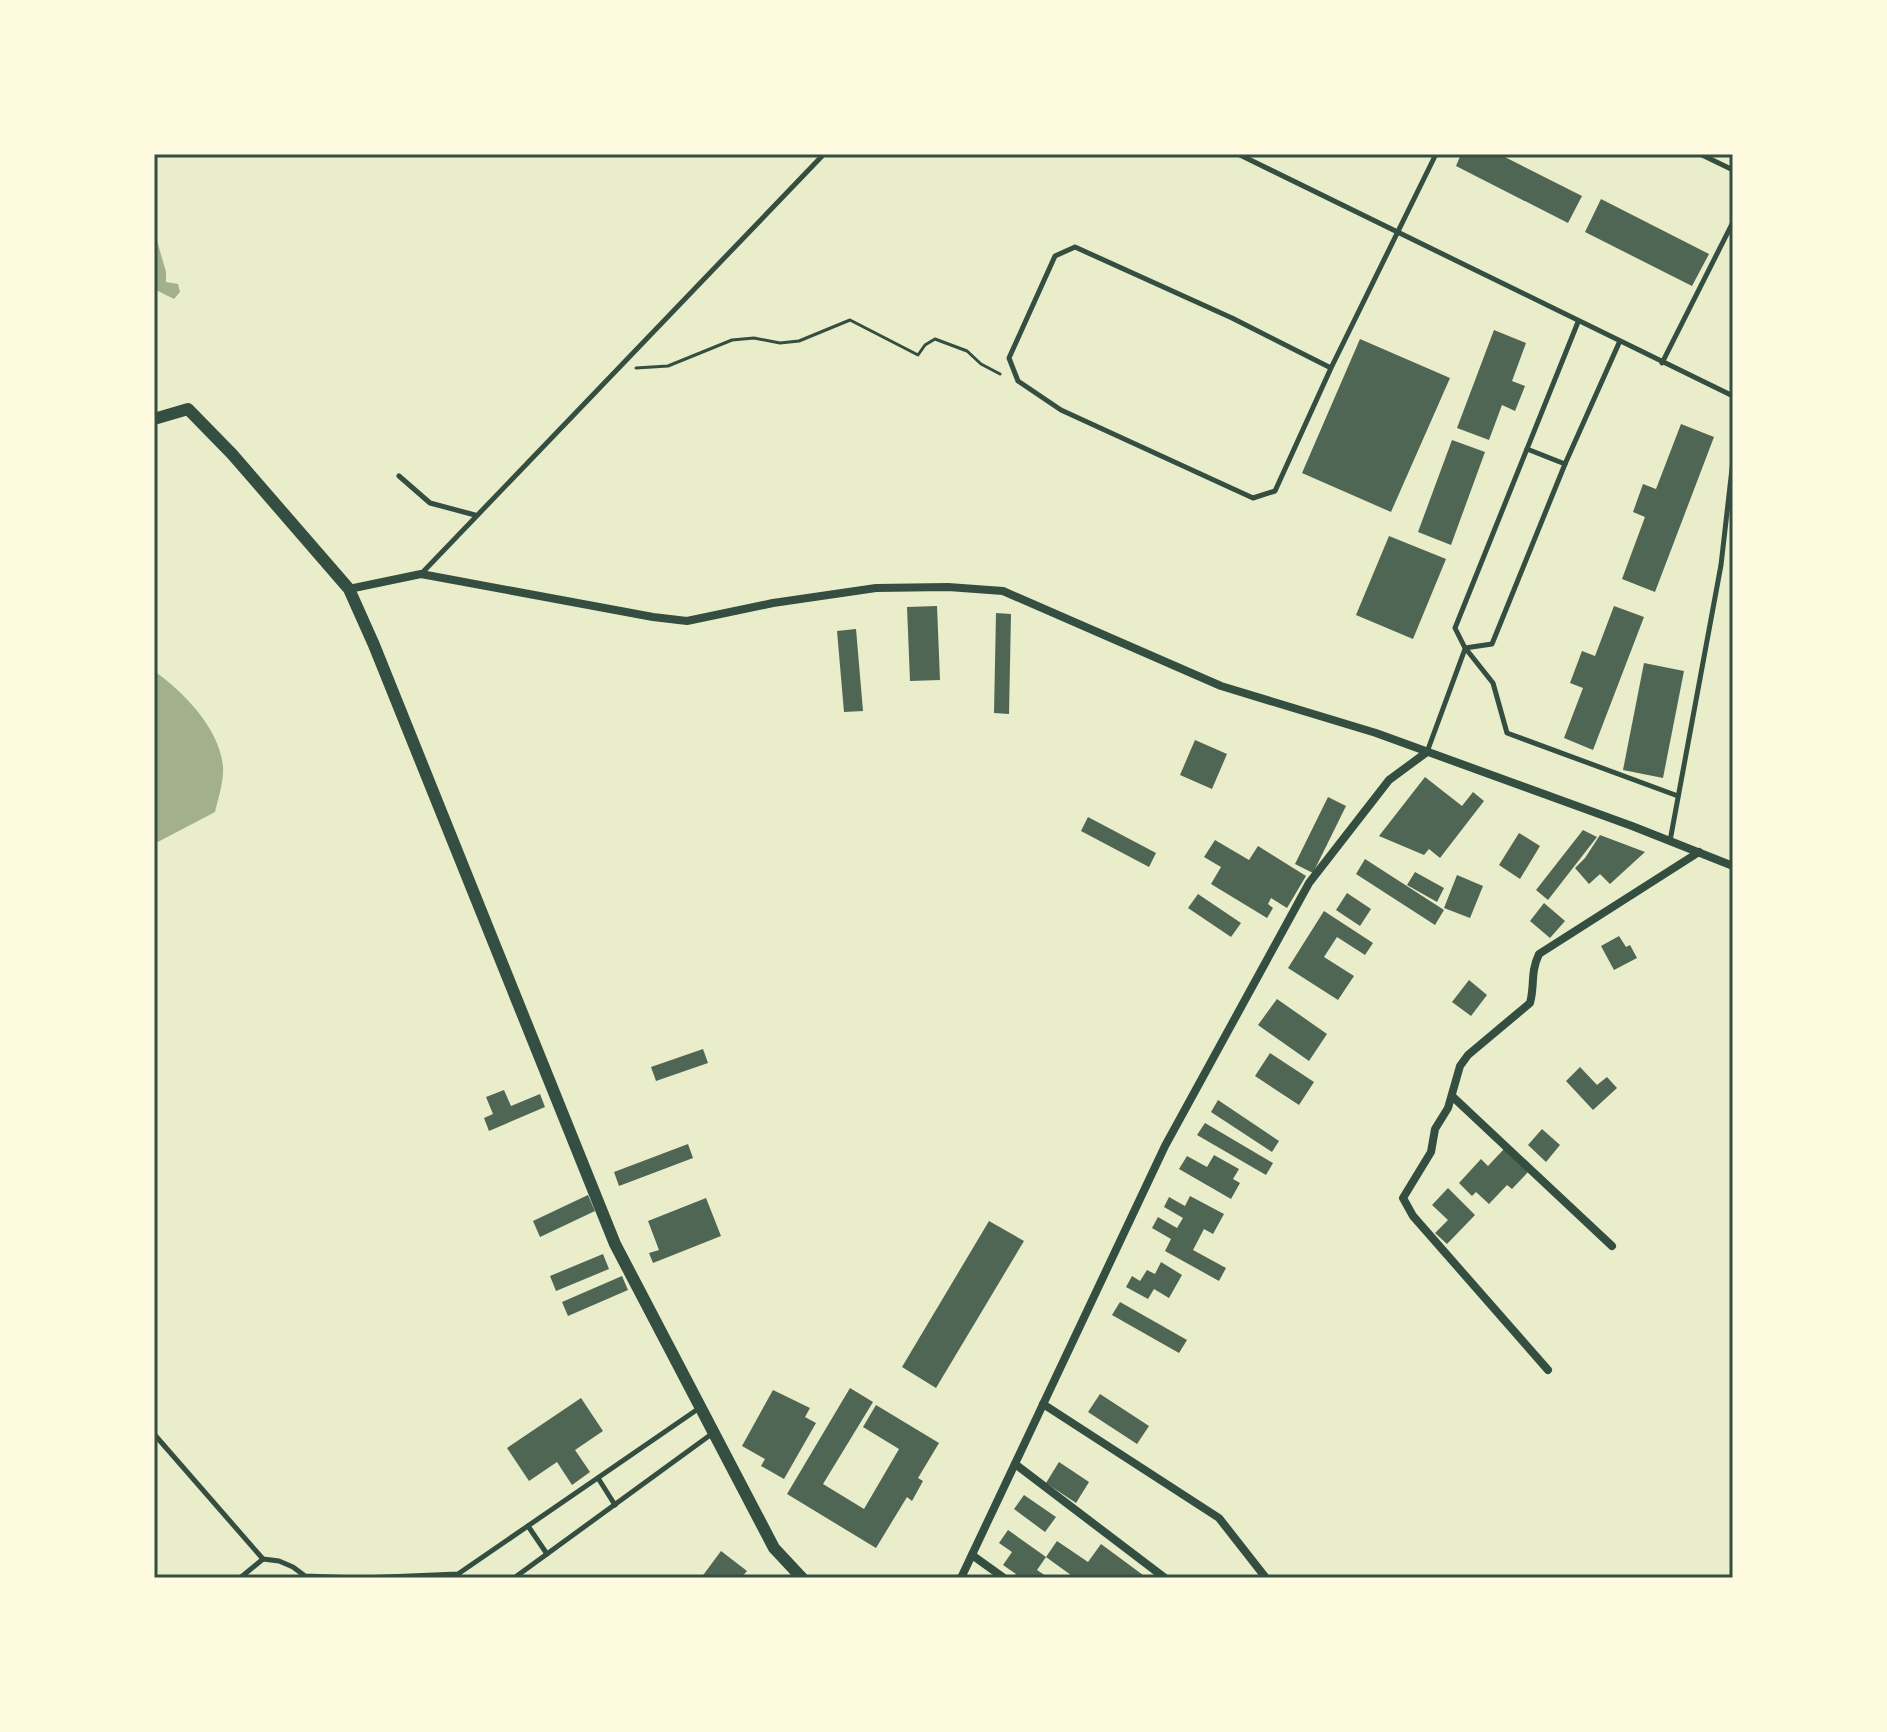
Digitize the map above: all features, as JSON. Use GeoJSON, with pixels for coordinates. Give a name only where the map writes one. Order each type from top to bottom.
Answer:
{"type":"FeatureCollection","features":[{"type":"Feature","properties":{"kind":"street"},"geometry":{"type":"LineString","coordinates":[[154,419],[188,409],[232,454],[349,589],[615,1244],[774,1548],[802,1578]]}},
{"type":"Feature","properties":{"kind":"street"},"geometry":{"type":"LineString","coordinates":[[349,589],[421,574],[687,621],[773,603],[876,588],[948,587],[1003,591],[1221,686],[1376,733],[1733,866]]}},
{"type":"Feature","properties":{"kind":"street"},"geometry":{"type":"LineString","coordinates":[[961,1578],[1165,1146],[1309,883],[1389,780],[1427,752]]}},
{"type":"Feature","properties":{"kind":"street"},"geometry":{"type":"LineString","coordinates":[[1548,1370],[1406,1207],[1403,1198],[1427,1161],[1435,1129],[1453,1097],[1460,1066],[1468,1055],[1530,1003],[1533,994],[1532,969],[1539,954],[1699,852]]}},
{"type":"Feature","properties":{"kind":"street"},"geometry":{"type":"LineString","coordinates":[[1453,1097],[1612,1246]]}},
{"type":"Feature","properties":{"kind":"street"},"geometry":{"type":"LineString","coordinates":[[1043,1404],[1219,1518],[1266,1578]]}},
{"type":"Feature","properties":{"kind":"street"},"geometry":{"type":"LineString","coordinates":[[1015,1464],[1165,1578]]}},
{"type":"Feature","properties":{"kind":"street"},"geometry":{"type":"LineString","coordinates":[[972,1555],[1004,1578]]}},
{"type":"Feature","properties":{"kind":"lane"},"geometry":{"type":"LineString","coordinates":[[421,574],[824,154]]}},
{"type":"Feature","properties":{"kind":"lane"},"geometry":{"type":"LineString","coordinates":[[1238,154],[1619,343],[1733,396]]}},
{"type":"Feature","properties":{"kind":"lane"},"geometry":{"type":"LineString","coordinates":[[1331,368],[1075,247],[1055,256],[1009,358],[1018,381],[1061,410],[1253,498],[1275,491],[1331,368],[1436,154]]}},
{"type":"Feature","properties":{"kind":"lane"},"geometry":{"type":"LineString","coordinates":[[1700,154],[1733,170]]}},
{"type":"Feature","properties":{"kind":"lane"},"geometry":{"type":"LineString","coordinates":[[1662,363],[1733,222]]}},
{"type":"Feature","properties":{"kind":"lane"},"geometry":{"type":"LineString","coordinates":[[1578,322],[1455,628],[1465,648],[1493,683],[1507,733],[1679,796]]}},
{"type":"Feature","properties":{"kind":"lane"},"geometry":{"type":"LineString","coordinates":[[1465,648],[1492,644],[1565,464],[1619,343]]}},
{"type":"Feature","properties":{"kind":"lane"},"geometry":{"type":"LineString","coordinates":[[1527,449],[1565,464]]}},
{"type":"Feature","properties":{"kind":"lane"},"geometry":{"type":"LineString","coordinates":[[1670,841],[1721,565],[1733,460]]}},
{"type":"Feature","properties":{"kind":"lane"},"geometry":{"type":"LineString","coordinates":[[399,476],[430,503],[476,515]]}},
{"type":"Feature","properties":{"kind":"lane"},"geometry":{"type":"LineString","coordinates":[[1427,752],[1465,648]]}},
{"type":"Feature","properties":{"kind":"lane"},"geometry":{"type":"LineString","coordinates":[[154,1434],[263,1559],[293,1567],[304,1577],[460,1576],[700,1409]]}},
{"type":"Feature","properties":{"kind":"lane"},"geometry":{"type":"LineString","coordinates":[[514,1578],[713,1433]]}},
{"type":"Feature","properties":{"kind":"lane"},"geometry":{"type":"LineString","coordinates":[[598,1478],[615,1505]]}},
{"type":"Feature","properties":{"kind":"lane"},"geometry":{"type":"LineString","coordinates":[[528,1526],[547,1554]]}},
{"type":"Feature","properties":{"kind":"lane"},"geometry":{"type":"LineString","coordinates":[[240,1578],[263,1559]]}},
{"type":"Feature","properties":{"kind":"path"},"geometry":{"type":"LineString","coordinates":[[616,369],[668,366],[732,340],[799,341],[850,320],[918,355],[925,345],[935,339],[967,351],[981,364],[1018,381]]}},
{"type":"Feature","properties":{"kind":"shaded area"},"geometry":{"type":"Polygon","coordinates":[[[154,230],[166,282],[178,284],[180,292],[174,299],[154,289],[154,230]]]}},
{"type":"Feature","properties":{"kind":"shaded area"},"geometry":{"type":"Polygon","coordinates":[[[154,671],[188,701],[208,725],[220,753],[223,772],[215,812],[154,844],[154,671]]]}},
{"type":"Feature","properties":{"kind":"building"},"geometry":{"type":"Polygon","coordinates":[[[1461,154],[1499,154],[1582,196],[1568,223],[1456,166],[1461,154]]]}},
{"type":"Feature","properties":{"kind":"building"},"geometry":{"type":"Polygon","coordinates":[[[1601,199],[1709,254],[1692,286],[1585,232],[1601,199]]]}},
{"type":"Feature","properties":{"kind":"building"},"geometry":{"type":"Polygon","coordinates":[[[1494,330],[1526,343],[1512,381],[1525,386],[1515,411],[1502,405],[1489,440],[1457,428],[1494,330]]]}},
{"type":"Feature","properties":{"kind":"building"},"geometry":{"type":"Polygon","coordinates":[[[1360,339],[1450,378],[1391,512],[1302,473],[1360,339]]]}},
{"type":"Feature","properties":{"kind":"building"},"geometry":{"type":"Polygon","coordinates":[[[1681,424],[1714,437],[1655,592],[1622,579],[1645,517],[1633,512],[1643,484],[1656,489],[1681,424]]]}},
{"type":"Feature","properties":{"kind":"building"},"geometry":{"type":"Polygon","coordinates":[[[1452,440],[1485,452],[1451,545],[1418,532],[1452,440]]]}},
{"type":"Feature","properties":{"kind":"building"},"geometry":{"type":"Polygon","coordinates":[[[1389,536],[1446,559],[1413,639],[1356,615],[1389,536]]]}},
{"type":"Feature","properties":{"kind":"building"},"geometry":{"type":"Polygon","coordinates":[[[937,606],[940,680],[910,681],[907,607],[937,606]]]}},
{"type":"Feature","properties":{"kind":"building"},"geometry":{"type":"Polygon","coordinates":[[[1614,606],[1644,617],[1593,750],[1564,738],[1583,688],[1570,683],[1582,651],[1595,656],[1614,606]]]}},
{"type":"Feature","properties":{"kind":"building"},"geometry":{"type":"Polygon","coordinates":[[[996,613],[1011,614],[1009,714],[994,713],[996,613]]]}},
{"type":"Feature","properties":{"kind":"building"},"geometry":{"type":"Polygon","coordinates":[[[856,629],[863,711],[844,712],[837,631],[856,629]]]}},
{"type":"Feature","properties":{"kind":"building"},"geometry":{"type":"Polygon","coordinates":[[[1644,663],[1684,671],[1663,778],[1623,770],[1644,663]]]}},
{"type":"Feature","properties":{"kind":"building"},"geometry":{"type":"Polygon","coordinates":[[[1195,740],[1227,754],[1212,789],[1180,775],[1195,740]]]}},
{"type":"Feature","properties":{"kind":"building"},"geometry":{"type":"Polygon","coordinates":[[[1425,777],[1462,806],[1473,792],[1484,801],[1440,858],[1429,849],[1424,855],[1379,836],[1425,777]]]}},
{"type":"Feature","properties":{"kind":"building"},"geometry":{"type":"Polygon","coordinates":[[[1328,797],[1346,806],[1313,873],[1295,864],[1328,797]]]}},
{"type":"Feature","properties":{"kind":"building"},"geometry":{"type":"Polygon","coordinates":[[[1088,817],[1156,853],[1149,867],[1081,831],[1088,817]]]}},
{"type":"Feature","properties":{"kind":"building"},"geometry":{"type":"Polygon","coordinates":[[[1583,830],[1597,837],[1548,900],[1536,890],[1583,830]]]}},
{"type":"Feature","properties":{"kind":"building"},"geometry":{"type":"Polygon","coordinates":[[[1519,833],[1540,846],[1520,879],[1499,865],[1519,833]]]}},
{"type":"Feature","properties":{"kind":"building"},"geometry":{"type":"Polygon","coordinates":[[[1600,835],[1645,852],[1610,884],[1600,874],[1589,884],[1575,868],[1600,835]]]}},
{"type":"Feature","properties":{"kind":"building"},"geometry":{"type":"Polygon","coordinates":[[[1215,840],[1249,860],[1258,846],[1306,876],[1287,908],[1271,898],[1268,904],[1273,908],[1267,918],[1211,884],[1221,867],[1204,857],[1215,840]]]}},
{"type":"Feature","properties":{"kind":"building"},"geometry":{"type":"Polygon","coordinates":[[[1365,859],[1444,910],[1435,925],[1356,874],[1365,859]]]}},
{"type":"Feature","properties":{"kind":"building"},"geometry":{"type":"Polygon","coordinates":[[[1415,872],[1444,888],[1437,902],[1407,885],[1415,872]]]}},
{"type":"Feature","properties":{"kind":"building"},"geometry":{"type":"Polygon","coordinates":[[[1457,875],[1483,886],[1470,918],[1444,908],[1457,875]]]}},
{"type":"Feature","properties":{"kind":"building"},"geometry":{"type":"Polygon","coordinates":[[[1347,893],[1371,909],[1360,926],[1336,910],[1347,893]]]}},
{"type":"Feature","properties":{"kind":"building"},"geometry":{"type":"Polygon","coordinates":[[[1198,894],[1241,923],[1231,937],[1188,908],[1198,894]]]}},
{"type":"Feature","properties":{"kind":"building"},"geometry":{"type":"Polygon","coordinates":[[[1544,903],[1565,921],[1550,938],[1530,921],[1544,903]]]}},
{"type":"Feature","properties":{"kind":"building"},"geometry":{"type":"Polygon","coordinates":[[[1324,911],[1373,943],[1365,955],[1337,937],[1324,957],[1354,976],[1338,1000],[1288,968],[1324,911]]]}},
{"type":"Feature","properties":{"kind":"building"},"geometry":{"type":"Polygon","coordinates":[[[1619,936],[1626,947],[1630,945],[1637,958],[1614,970],[1601,946],[1619,936]]]}},
{"type":"Feature","properties":{"kind":"building"},"geometry":{"type":"Polygon","coordinates":[[[1469,980],[1487,995],[1471,1016],[1452,1002],[1469,980]]]}},
{"type":"Feature","properties":{"kind":"building"},"geometry":{"type":"Polygon","coordinates":[[[1277,999],[1327,1034],[1309,1061],[1258,1025],[1277,999]]]}},
{"type":"Feature","properties":{"kind":"building"},"geometry":{"type":"Polygon","coordinates":[[[703,1049],[708,1063],[656,1081],[651,1067],[703,1049]]]}},
{"type":"Feature","properties":{"kind":"building"},"geometry":{"type":"Polygon","coordinates":[[[1270,1053],[1314,1082],[1299,1105],[1255,1076],[1270,1053]]]}},
{"type":"Feature","properties":{"kind":"building"},"geometry":{"type":"Polygon","coordinates":[[[1580,1067],[1597,1085],[1607,1077],[1617,1088],[1593,1110],[1566,1081],[1580,1067]]]}},
{"type":"Feature","properties":{"kind":"building"},"geometry":{"type":"Polygon","coordinates":[[[504,1090],[511,1106],[540,1094],[545,1107],[489,1131],[484,1118],[493,1114],[486,1097],[504,1090]]]}},
{"type":"Feature","properties":{"kind":"building"},"geometry":{"type":"Polygon","coordinates":[[[1218,1100],[1279,1141],[1272,1152],[1211,1112],[1218,1100]]]}},
{"type":"Feature","properties":{"kind":"building"},"geometry":{"type":"Polygon","coordinates":[[[1205,1123],[1273,1163],[1266,1175],[1197,1135],[1205,1123]]]}},
{"type":"Feature","properties":{"kind":"building"},"geometry":{"type":"Polygon","coordinates":[[[1542,1129],[1560,1145],[1546,1162],[1528,1145],[1542,1129]]]}},
{"type":"Feature","properties":{"kind":"building"},"geometry":{"type":"Polygon","coordinates":[[[688,1144],[693,1158],[619,1186],[614,1172],[688,1144]]]}},
{"type":"Feature","properties":{"kind":"building"},"geometry":{"type":"Polygon","coordinates":[[[1504,1149],[1528,1172],[1512,1189],[1507,1185],[1489,1204],[1476,1192],[1472,1196],[1459,1183],[1481,1159],[1488,1166],[1504,1149]]]}},
{"type":"Feature","properties":{"kind":"building"},"geometry":{"type":"Polygon","coordinates":[[[1214,1155],[1239,1169],[1233,1179],[1240,1183],[1231,1199],[1179,1169],[1187,1156],[1207,1167],[1214,1155]]]}},
{"type":"Feature","properties":{"kind":"building"},"geometry":{"type":"Polygon","coordinates":[[[1448,1188],[1475,1215],[1447,1244],[1435,1233],[1448,1220],[1432,1205],[1448,1188]]]}},
{"type":"Feature","properties":{"kind":"building"},"geometry":{"type":"Polygon","coordinates":[[[588,1195],[595,1211],[540,1237],[533,1221],[588,1195]]]}},
{"type":"Feature","properties":{"kind":"building"},"geometry":{"type":"Polygon","coordinates":[[[1190,1196],[1224,1214],[1213,1234],[1204,1229],[1193,1250],[1226,1268],[1219,1281],[1165,1251],[1171,1239],[1152,1228],[1158,1217],[1177,1228],[1183,1218],[1164,1207],[1169,1197],[1185,1206],[1190,1196]]]}},
{"type":"Feature","properties":{"kind":"building"},"geometry":{"type":"Polygon","coordinates":[[[706,1198],[721,1236],[653,1263],[649,1253],[659,1250],[648,1221],[706,1198]]]}},
{"type":"Feature","properties":{"kind":"building"},"geometry":{"type":"Polygon","coordinates":[[[989,1221],[1024,1241],[936,1388],[902,1367],[989,1221]]]}},
{"type":"Feature","properties":{"kind":"building"},"geometry":{"type":"Polygon","coordinates":[[[603,1254],[609,1269],[556,1291],[550,1276],[603,1254]]]}},
{"type":"Feature","properties":{"kind":"building"},"geometry":{"type":"Polygon","coordinates":[[[1161,1262],[1182,1275],[1169,1298],[1154,1289],[1148,1299],[1126,1287],[1132,1276],[1140,1281],[1147,1270],[1155,1274],[1161,1262]]]}},
{"type":"Feature","properties":{"kind":"building"},"geometry":{"type":"Polygon","coordinates":[[[622,1276],[628,1290],[568,1316],[562,1302],[622,1276]]]}},
{"type":"Feature","properties":{"kind":"building"},"geometry":{"type":"Polygon","coordinates":[[[1120,1302],[1187,1340],[1179,1353],[1112,1315],[1120,1302]]]}},
{"type":"Feature","properties":{"kind":"building"},"geometry":{"type":"Polygon","coordinates":[[[850,1388],[873,1402],[823,1484],[864,1509],[899,1449],[863,1427],[876,1405],[939,1443],[918,1478],[923,1481],[912,1501],[907,1497],[876,1548],[787,1494],[850,1388]]]}},
{"type":"Feature","properties":{"kind":"building"},"geometry":{"type":"Polygon","coordinates":[[[773,1390],[810,1408],[805,1417],[816,1423],[784,1479],[761,1466],[765,1459],[742,1446],[773,1390]]]}},
{"type":"Feature","properties":{"kind":"building"},"geometry":{"type":"Polygon","coordinates":[[[1100,1394],[1149,1426],[1137,1444],[1088,1412],[1100,1394]]]}},
{"type":"Feature","properties":{"kind":"building"},"geometry":{"type":"Polygon","coordinates":[[[581,1398],[603,1431],[575,1450],[590,1472],[572,1485],[557,1462],[529,1481],[507,1448],[581,1398]]]}},
{"type":"Feature","properties":{"kind":"building"},"geometry":{"type":"Polygon","coordinates":[[[1059,1462],[1089,1482],[1076,1503],[1046,1483],[1059,1462]]]}},
{"type":"Feature","properties":{"kind":"building"},"geometry":{"type":"Polygon","coordinates":[[[1024,1495],[1056,1517],[1045,1532],[1014,1509],[1024,1495]]]}},
{"type":"Feature","properties":{"kind":"building"},"geometry":{"type":"Polygon","coordinates":[[[1008,1530],[1046,1557],[1037,1570],[1045,1578],[1013,1578],[1016,1574],[1003,1565],[1012,1552],[999,1543],[1008,1530]]]}},
{"type":"Feature","properties":{"kind":"building"},"geometry":{"type":"Polygon","coordinates":[[[1057,1541],[1088,1562],[1101,1544],[1147,1578],[1075,1578],[1046,1557],[1057,1541]]]}},
{"type":"Feature","properties":{"kind":"building"},"geometry":{"type":"Polygon","coordinates":[[[721,1551],[747,1571],[741,1578],[701,1578],[721,1551]]]}}]}
